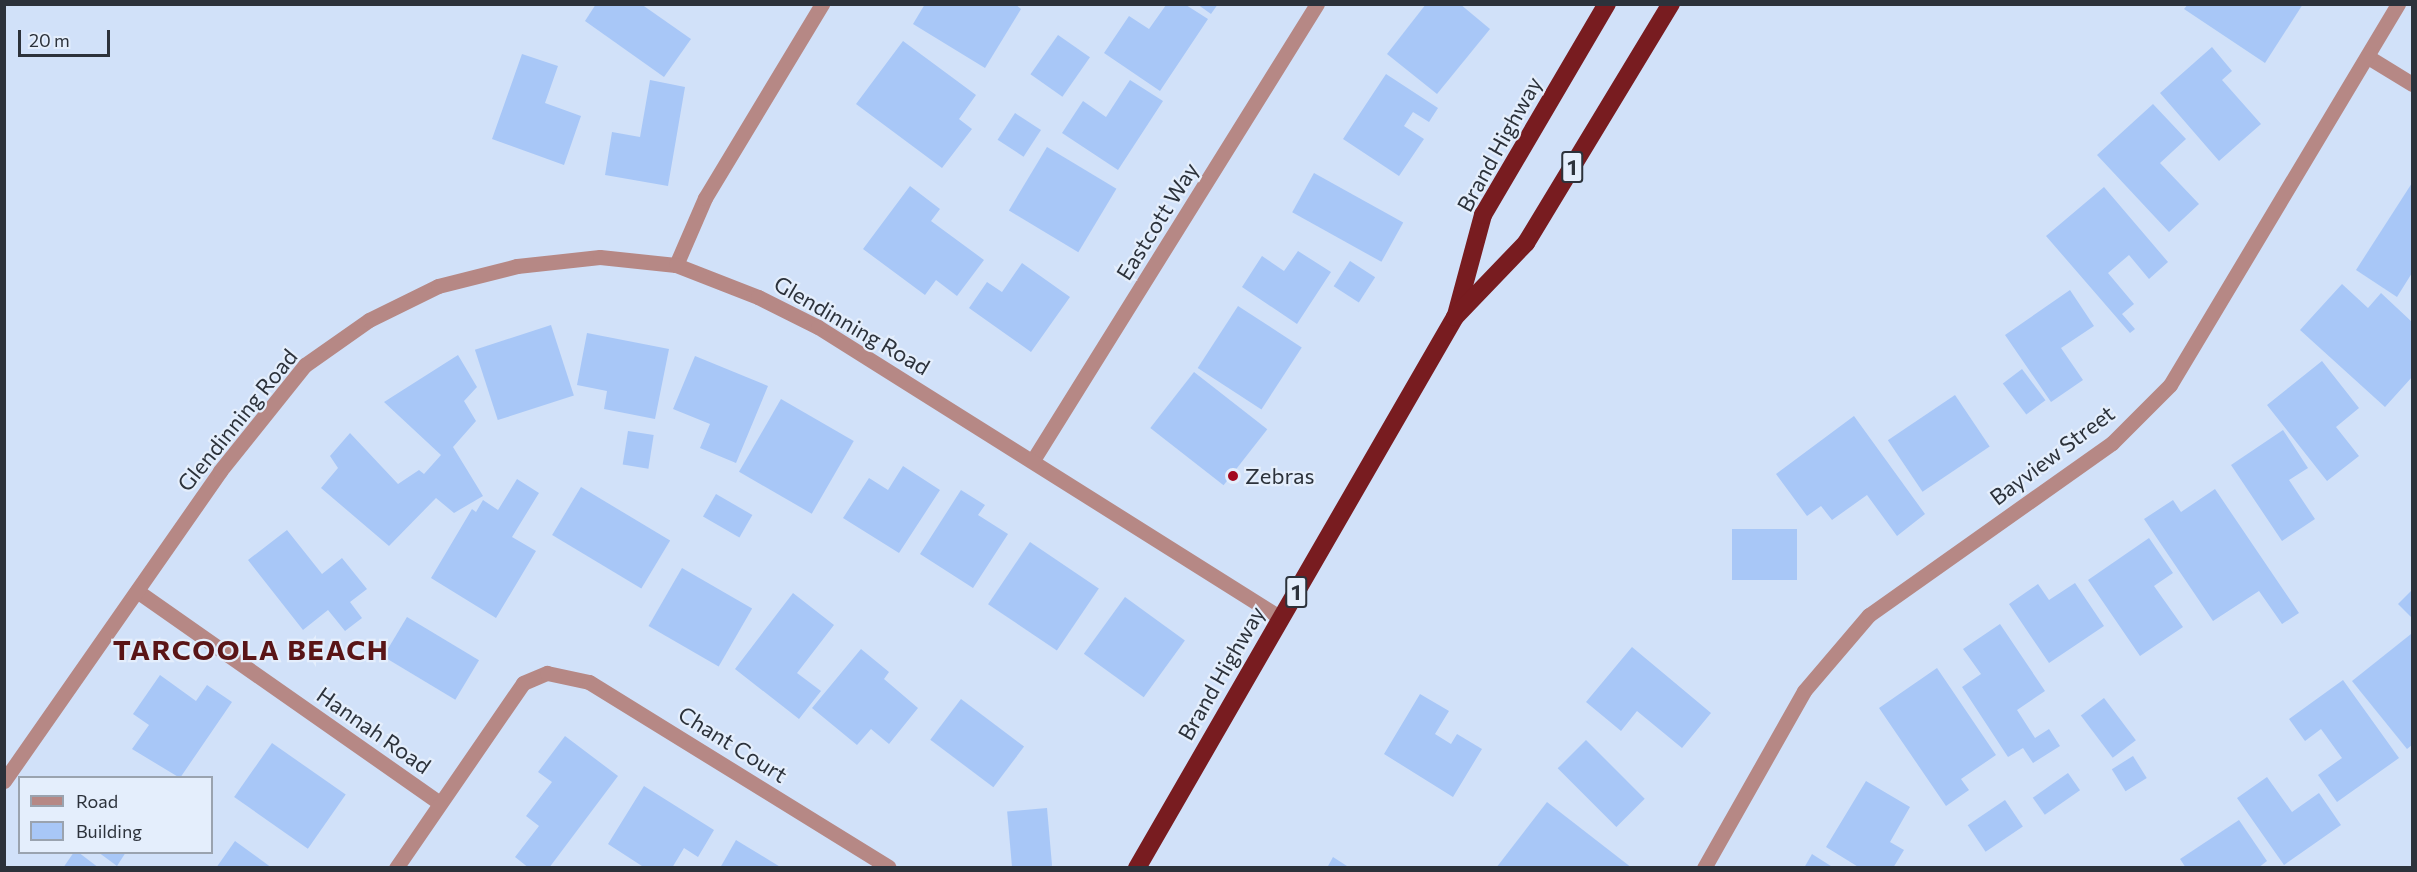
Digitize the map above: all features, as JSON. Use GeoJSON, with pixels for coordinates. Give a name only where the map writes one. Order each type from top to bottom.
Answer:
{"type":"FeatureCollection","features":[{"type":"Feature","properties":{"kind":"highway","name":"Brand Highway"},"geometry":{"type":"LineString","coordinates":[[1455,317],[1483,215],[1607,4]]}},
{"type":"Feature","properties":{"kind":"highway","name":"Brand Highway"},"geometry":{"type":"LineString","coordinates":[[1137,867],[1455,317],[1526,243],[1671,4]]}},
{"type":"Feature","properties":{"kind":"street"},"geometry":{"type":"LineString","coordinates":[[676,265],[705,198],[822,4]]}},
{"type":"Feature","properties":{"kind":"street","name":"Eastcott Way"},"geometry":{"type":"LineString","coordinates":[[1033,460],[1317,4]]}},
{"type":"Feature","properties":{"kind":"street","name":"Bayview Street"},"geometry":{"type":"LineString","coordinates":[[1704,867],[1804,691],[1869,615],[2112,443],[2170,385],[2398,4]]}},
{"type":"Feature","properties":{"kind":"street"},"geometry":{"type":"LineString","coordinates":[[2368,57],[2412,84]]}},
{"type":"Feature","properties":{"kind":"street","name":"Glendinning Road"},"geometry":{"type":"LineString","coordinates":[[4,781],[220,471],[305,365],[369,320],[438,286],[517,266],[600,257],[676,265],[818,327],[1033,460],[1281,618]]}},
{"type":"Feature","properties":{"kind":"street","name":"Hannah Road"},"geometry":{"type":"LineString","coordinates":[[137,591],[438,802]]}},
{"type":"Feature","properties":{"kind":"street","name":"Chant Court"},"geometry":{"type":"LineString","coordinates":[[438,802],[523,683],[548,673],[589,682],[888,867]]}},
{"type":"Feature","properties":{"kind":"street"},"geometry":{"type":"LineString","coordinates":[[396,867],[438,802]]}},
{"type":"Feature","properties":{"kind":"building"},"geometry":{"type":"Polygon","coordinates":[[[596,4],[641,4],[691,39],[664,77],[585,21],[596,4]]]}},
{"type":"Feature","properties":{"kind":"building"},"geometry":{"type":"Polygon","coordinates":[[[925,4],[1015,4],[1021,9],[985,68],[913,24],[925,4]]]}},
{"type":"Feature","properties":{"kind":"building"},"geometry":{"type":"Polygon","coordinates":[[[1197,4],[1218,4],[1211,14],[1197,4]]]}},
{"type":"Feature","properties":{"kind":"building"},"geometry":{"type":"Polygon","coordinates":[[[1426,4],[1460,4],[1490,29],[1437,94],[1387,54],[1426,4]]]}},
{"type":"Feature","properties":{"kind":"building"},"geometry":{"type":"Polygon","coordinates":[[[2188,4],[2303,4],[2265,63],[2184,9],[2188,4]]]}},
{"type":"Feature","properties":{"kind":"building"},"geometry":{"type":"Polygon","coordinates":[[[1166,5],[1186,5],[1208,19],[1160,91],[1104,53],[1129,16],[1149,29],[1166,5]]]}},
{"type":"Feature","properties":{"kind":"building"},"geometry":{"type":"Polygon","coordinates":[[[1058,35],[1090,57],[1062,97],[1030,74],[1058,35]]]}},
{"type":"Feature","properties":{"kind":"building"},"geometry":{"type":"Polygon","coordinates":[[[903,41],[976,95],[959,119],[972,129],[942,168],[856,104],[903,41]]]}},
{"type":"Feature","properties":{"kind":"building"},"geometry":{"type":"Polygon","coordinates":[[[2212,47],[2232,71],[2222,80],[2261,124],[2219,161],[2160,93],[2212,47]]]}},
{"type":"Feature","properties":{"kind":"building"},"geometry":{"type":"Polygon","coordinates":[[[522,54],[558,66],[545,103],[581,116],[564,165],[492,139],[522,54]]]}},
{"type":"Feature","properties":{"kind":"building"},"geometry":{"type":"Polygon","coordinates":[[[1386,74],[1438,108],[1429,122],[1413,112],[1404,126],[1424,139],[1399,176],[1343,139],[1386,74]]]}},
{"type":"Feature","properties":{"kind":"building"},"geometry":{"type":"Polygon","coordinates":[[[650,80],[685,87],[668,186],[605,175],[612,132],[640,137],[650,80]]]}},
{"type":"Feature","properties":{"kind":"building"},"geometry":{"type":"Polygon","coordinates":[[[1130,80],[1163,101],[1118,170],[1062,133],[1083,101],[1106,117],[1130,80]]]}},
{"type":"Feature","properties":{"kind":"building"},"geometry":{"type":"Polygon","coordinates":[[[2153,104],[2186,139],[2160,163],[2199,204],[2169,232],[2097,155],[2153,104]]]}},
{"type":"Feature","properties":{"kind":"building"},"geometry":{"type":"Polygon","coordinates":[[[1015,113],[1041,130],[1024,157],[998,140],[1015,113]]]}},
{"type":"Feature","properties":{"kind":"building"},"geometry":{"type":"Polygon","coordinates":[[[1047,147],[1116,189],[1078,252],[1009,210],[1047,147]]]}},
{"type":"Feature","properties":{"kind":"building"},"geometry":{"type":"Polygon","coordinates":[[[1314,173],[1403,222],[1381,262],[1292,212],[1314,173]]]}},
{"type":"Feature","properties":{"kind":"building"},"geometry":{"type":"Polygon","coordinates":[[[2412,183],[2412,273],[2397,297],[2356,270],[2412,183]]]}},
{"type":"Feature","properties":{"kind":"building"},"geometry":{"type":"Polygon","coordinates":[[[910,186],[940,209],[931,221],[984,260],[957,296],[936,280],[925,295],[863,249],[910,186]]]}},
{"type":"Feature","properties":{"kind":"building"},"geometry":{"type":"Polygon","coordinates":[[[2104,187],[2168,262],[2149,279],[2129,255],[2108,273],[2134,304],[2122,314],[2135,329],[2130,333],[2046,236],[2104,187]]]}},
{"type":"Feature","properties":{"kind":"building"},"geometry":{"type":"Polygon","coordinates":[[[1298,251],[1331,272],[1297,324],[1242,287],[1262,256],[1284,271],[1298,251]]]}},
{"type":"Feature","properties":{"kind":"building"},"geometry":{"type":"Polygon","coordinates":[[[1350,261],[1375,277],[1359,302],[1334,286],[1350,261]]]}},
{"type":"Feature","properties":{"kind":"building"},"geometry":{"type":"Polygon","coordinates":[[[1022,263],[1070,297],[1031,352],[969,308],[987,282],[1002,292],[1022,263]]]}},
{"type":"Feature","properties":{"kind":"building"},"geometry":{"type":"Polygon","coordinates":[[[2342,284],[2368,308],[2381,293],[2412,322],[2412,377],[2385,407],[2300,330],[2342,284]]]}},
{"type":"Feature","properties":{"kind":"building"},"geometry":{"type":"Polygon","coordinates":[[[2070,290],[2094,326],[2061,348],[2083,380],[2051,402],[2005,335],[2070,290]]]}},
{"type":"Feature","properties":{"kind":"building"},"geometry":{"type":"Polygon","coordinates":[[[1238,306],[1302,347],[1261,409],[1198,368],[1238,306]]]}},
{"type":"Feature","properties":{"kind":"building"},"geometry":{"type":"Polygon","coordinates":[[[551,325],[574,395],[498,420],[475,350],[551,325]]]}},
{"type":"Feature","properties":{"kind":"building"},"geometry":{"type":"Polygon","coordinates":[[[587,333],[669,349],[655,419],[604,409],[607,391],[577,385],[587,333]]]}},
{"type":"Feature","properties":{"kind":"building"},"geometry":{"type":"Polygon","coordinates":[[[458,355],[477,387],[464,401],[476,421],[453,447],[483,496],[454,513],[436,498],[389,546],[321,488],[338,468],[330,456],[350,433],[398,484],[419,470],[424,474],[441,455],[384,402],[458,355]]]}},
{"type":"Feature","properties":{"kind":"building"},"geometry":{"type":"Polygon","coordinates":[[[695,356],[768,386],[736,463],[700,448],[710,424],[673,409],[695,356]]]}},
{"type":"Feature","properties":{"kind":"building"},"geometry":{"type":"Polygon","coordinates":[[[2322,361],[2359,408],[2336,427],[2359,456],[2327,481],[2267,405],[2322,361]]]}},
{"type":"Feature","properties":{"kind":"building"},"geometry":{"type":"Polygon","coordinates":[[[2022,369],[2045,400],[2026,415],[2003,383],[2022,369]]]}},
{"type":"Feature","properties":{"kind":"building"},"geometry":{"type":"Polygon","coordinates":[[[1194,372],[1267,429],[1224,485],[1150,428],[1194,372]]]}},
{"type":"Feature","properties":{"kind":"building"},"geometry":{"type":"Polygon","coordinates":[[[1955,395],[1990,446],[1923,492],[1888,440],[1955,395]]]}},
{"type":"Feature","properties":{"kind":"building"},"geometry":{"type":"Polygon","coordinates":[[[781,399],[854,441],[812,514],[739,472],[781,399]]]}},
{"type":"Feature","properties":{"kind":"building"},"geometry":{"type":"Polygon","coordinates":[[[1854,416],[1925,514],[1897,536],[1867,495],[1832,520],[1821,506],[1807,516],[1776,474],[1854,416]]]}},
{"type":"Feature","properties":{"kind":"building"},"geometry":{"type":"Polygon","coordinates":[[[2283,430],[2308,468],[2289,480],[2315,519],[2282,541],[2231,465],[2283,430]]]}},
{"type":"Feature","properties":{"kind":"building"},"geometry":{"type":"Polygon","coordinates":[[[628,431],[654,435],[648,469],[623,465],[628,431]]]}},
{"type":"Feature","properties":{"kind":"building"},"geometry":{"type":"Polygon","coordinates":[[[903,466],[940,490],[899,553],[843,518],[869,478],[888,490],[903,466]]]}},
{"type":"Feature","properties":{"kind":"building"},"geometry":{"type":"Polygon","coordinates":[[[517,479],[539,493],[512,537],[536,551],[496,618],[431,578],[472,509],[476,512],[483,500],[498,510],[517,479]]]}},
{"type":"Feature","properties":{"kind":"building"},"geometry":{"type":"Polygon","coordinates":[[[581,487],[670,541],[641,589],[552,535],[581,487]]]}},
{"type":"Feature","properties":{"kind":"building"},"geometry":{"type":"Polygon","coordinates":[[[2215,489],[2299,613],[2282,624],[2259,591],[2213,621],[2144,519],[2173,500],[2181,512],[2215,489]]]}},
{"type":"Feature","properties":{"kind":"building"},"geometry":{"type":"Polygon","coordinates":[[[961,490],[985,505],[978,515],[1008,534],[973,588],[920,554],[961,490]]]}},
{"type":"Feature","properties":{"kind":"building"},"geometry":{"type":"Polygon","coordinates":[[[716,494],[752,515],[739,538],[703,517],[716,494]]]}},
{"type":"Feature","properties":{"kind":"building"},"geometry":{"type":"Polygon","coordinates":[[[1732,529],[1797,529],[1797,580],[1732,580],[1732,529]]]}},
{"type":"Feature","properties":{"kind":"building"},"geometry":{"type":"Polygon","coordinates":[[[287,530],[322,574],[342,558],[367,589],[350,602],[362,618],[345,631],[328,610],[303,630],[248,560],[287,530]]]}},
{"type":"Feature","properties":{"kind":"building"},"geometry":{"type":"Polygon","coordinates":[[[2149,538],[2173,573],[2154,586],[2183,627],[2140,656],[2088,580],[2149,538]]]}},
{"type":"Feature","properties":{"kind":"building"},"geometry":{"type":"Polygon","coordinates":[[[1030,542],[1099,588],[1057,651],[988,604],[1030,542]]]}},
{"type":"Feature","properties":{"kind":"building"},"geometry":{"type":"Polygon","coordinates":[[[682,568],[752,608],[719,667],[648,626],[682,568]]]}},
{"type":"Feature","properties":{"kind":"building"},"geometry":{"type":"Polygon","coordinates":[[[2075,583],[2104,626],[2049,663],[2009,604],[2038,584],[2049,600],[2075,583]]]}},
{"type":"Feature","properties":{"kind":"building"},"geometry":{"type":"Polygon","coordinates":[[[2412,590],[2412,618],[2398,604],[2412,590]]]}},
{"type":"Feature","properties":{"kind":"building"},"geometry":{"type":"Polygon","coordinates":[[[793,593],[834,625],[797,673],[821,691],[799,719],[735,669],[793,593]]]}},
{"type":"Feature","properties":{"kind":"building"},"geometry":{"type":"Polygon","coordinates":[[[1125,597],[1185,640],[1144,697],[1084,654],[1125,597]]]}},
{"type":"Feature","properties":{"kind":"building"},"geometry":{"type":"Polygon","coordinates":[[[407,617],[479,660],[455,700],[383,656],[407,617]]]}},
{"type":"Feature","properties":{"kind":"building"},"geometry":{"type":"Polygon","coordinates":[[[2000,624],[2045,691],[2017,710],[2035,738],[2049,729],[2060,746],[2033,763],[2023,748],[2008,757],[1962,687],[1981,674],[1963,649],[2000,624]]]}},
{"type":"Feature","properties":{"kind":"building"},"geometry":{"type":"Polygon","coordinates":[[[2411,634],[2412,745],[2407,749],[2352,681],[2411,634]]]}},
{"type":"Feature","properties":{"kind":"building"},"geometry":{"type":"Polygon","coordinates":[[[1632,647],[1711,713],[1682,748],[1637,711],[1621,731],[1586,702],[1632,647]]]}},
{"type":"Feature","properties":{"kind":"building"},"geometry":{"type":"Polygon","coordinates":[[[861,649],[889,672],[884,679],[918,708],[889,744],[871,729],[857,745],[812,708],[861,649]]]}},
{"type":"Feature","properties":{"kind":"building"},"geometry":{"type":"Polygon","coordinates":[[[1937,668],[1996,755],[1961,779],[1969,790],[1946,806],[1879,708],[1937,668]]]}},
{"type":"Feature","properties":{"kind":"building"},"geometry":{"type":"Polygon","coordinates":[[[160,675],[196,701],[207,685],[232,702],[181,776],[177,776],[132,749],[149,725],[133,714],[160,675]]]}},
{"type":"Feature","properties":{"kind":"building"},"geometry":{"type":"Polygon","coordinates":[[[2343,680],[2399,758],[2337,802],[2318,775],[2342,758],[2321,729],[2305,741],[2289,719],[2343,680]]]}},
{"type":"Feature","properties":{"kind":"building"},"geometry":{"type":"Polygon","coordinates":[[[1420,694],[1449,711],[1435,734],[1451,744],[1457,734],[1482,749],[1453,797],[1384,754],[1420,694]]]}},
{"type":"Feature","properties":{"kind":"building"},"geometry":{"type":"Polygon","coordinates":[[[2104,698],[2136,740],[2113,758],[2081,715],[2104,698]]]}},
{"type":"Feature","properties":{"kind":"building"},"geometry":{"type":"Polygon","coordinates":[[[961,699],[1024,747],[993,787],[930,740],[961,699]]]}},
{"type":"Feature","properties":{"kind":"building"},"geometry":{"type":"Polygon","coordinates":[[[565,736],[618,776],[549,868],[529,868],[515,857],[539,826],[526,816],[552,782],[538,772],[565,736]]]}},
{"type":"Feature","properties":{"kind":"building"},"geometry":{"type":"Polygon","coordinates":[[[1586,740],[1645,799],[1616,827],[1558,768],[1586,740]]]}},
{"type":"Feature","properties":{"kind":"building"},"geometry":{"type":"Polygon","coordinates":[[[272,743],[346,795],[308,849],[234,797],[272,743]]]}},
{"type":"Feature","properties":{"kind":"building"},"geometry":{"type":"Polygon","coordinates":[[[2133,756],[2147,778],[2126,791],[2112,769],[2133,756]]]}},
{"type":"Feature","properties":{"kind":"building"},"geometry":{"type":"Polygon","coordinates":[[[2068,773],[2080,790],[2045,815],[2033,798],[2068,773]]]}},
{"type":"Feature","properties":{"kind":"building"},"geometry":{"type":"Polygon","coordinates":[[[2267,777],[2292,812],[2319,793],[2341,825],[2284,865],[2237,798],[2267,777]]]}},
{"type":"Feature","properties":{"kind":"building"},"geometry":{"type":"Polygon","coordinates":[[[1866,781],[1910,807],[1890,842],[1904,850],[1893,868],[1860,868],[1826,847],[1866,781]]]}},
{"type":"Feature","properties":{"kind":"building"},"geometry":{"type":"Polygon","coordinates":[[[644,786],[714,830],[698,857],[684,848],[672,868],[645,868],[608,844],[644,786]]]}},
{"type":"Feature","properties":{"kind":"building"},"geometry":{"type":"Polygon","coordinates":[[[2005,800],[2023,827],[1986,852],[1968,825],[2005,800]]]}},
{"type":"Feature","properties":{"kind":"building"},"geometry":{"type":"Polygon","coordinates":[[[1547,802],[1632,868],[1496,868],[1547,802]]]}},
{"type":"Feature","properties":{"kind":"building"},"geometry":{"type":"Polygon","coordinates":[[[1047,808],[1052,866],[1012,868],[1007,811],[1047,808]]]}},
{"type":"Feature","properties":{"kind":"building"},"geometry":{"type":"Polygon","coordinates":[[[2239,820],[2267,861],[2258,868],[2186,868],[2180,859],[2239,820]]]}},
{"type":"Feature","properties":{"kind":"building"},"geometry":{"type":"Polygon","coordinates":[[[736,840],[782,868],[720,868],[736,840]]]}},
{"type":"Feature","properties":{"kind":"building"},"geometry":{"type":"Polygon","coordinates":[[[235,841],[272,868],[216,868],[235,841]]]}},
{"type":"Feature","properties":{"kind":"building"},"geometry":{"type":"Polygon","coordinates":[[[73,854],[81,854],[99,868],[63,868],[73,854]]]}},
{"type":"Feature","properties":{"kind":"building"},"geometry":{"type":"Polygon","coordinates":[[[101,854],[125,854],[117,866],[101,854]]]}},
{"type":"Feature","properties":{"kind":"building"},"geometry":{"type":"Polygon","coordinates":[[[1812,854],[1834,868],[1804,868],[1812,854]]]}},
{"type":"Feature","properties":{"kind":"building"},"geometry":{"type":"Polygon","coordinates":[[[1333,857],[1350,868],[1327,868],[1333,857]]]}},
{"type":"Feature","properties":{"kind":"place","name":"Zebras"},"geometry":{"type":"Point","coordinates":[1233,476]}},
{"type":"Feature","properties":{"kind":"district","name":"TARCOOLA BEACH"},"geometry":{"type":"Point","coordinates":[251,649]}}]}
